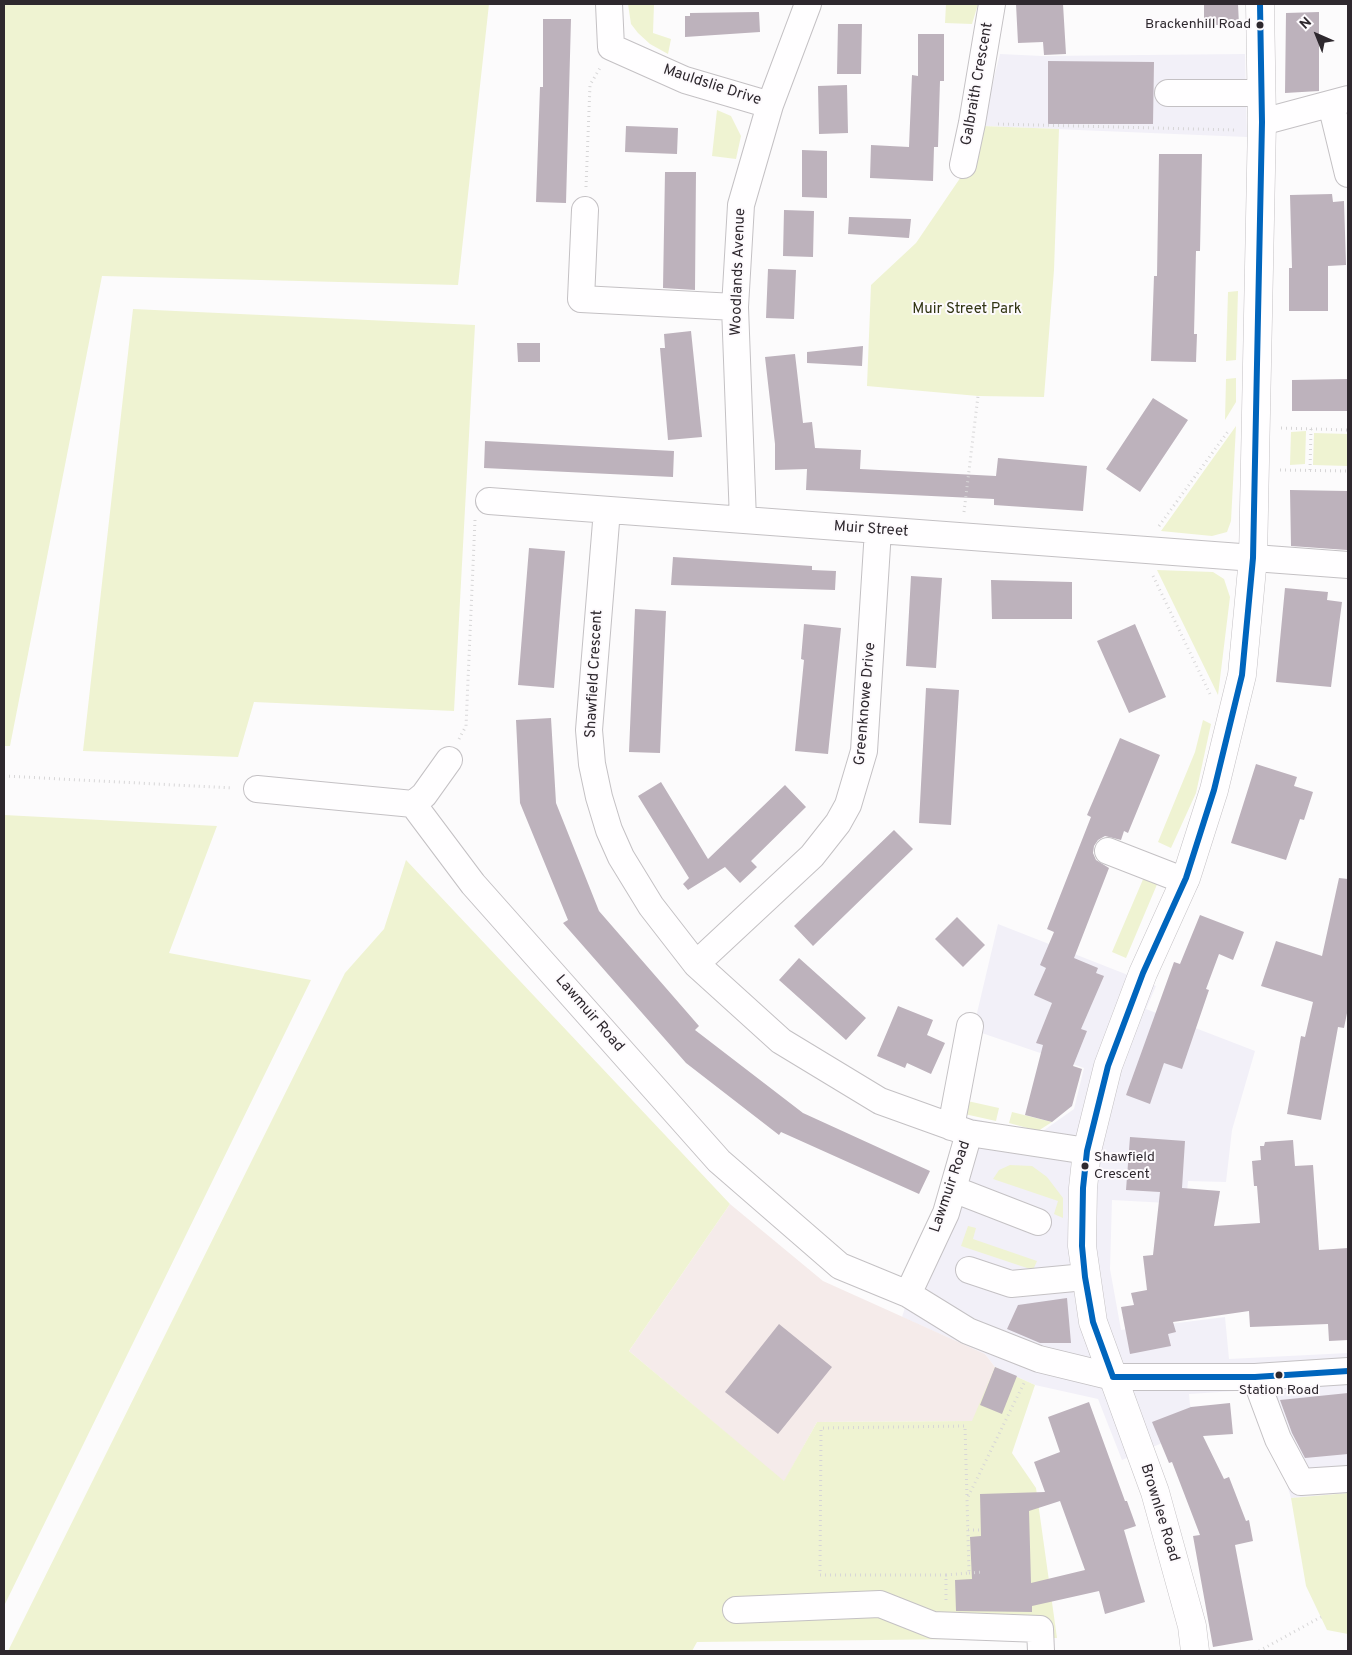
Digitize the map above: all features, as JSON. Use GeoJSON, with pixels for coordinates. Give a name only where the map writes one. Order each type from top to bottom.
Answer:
{"type":"FeatureCollection","features":[{"type":"Feature","properties":{"kind":"main road"},"geometry":{"type":"LineString","coordinates":[[1113,1377],[1093,1322],[1085,1277],[1082,1246],[1082,1188],[1087,1151],[1108,1066],[1143,973],[1185,881],[1214,790],[1242,675],[1253,558],[1254,470],[1245,426],[1262,126],[1260,4]]}},
{"type":"Feature","properties":{"kind":"main road","name":"Brownlee Road"},"geometry":{"type":"LineString","coordinates":[[1113,1377],[1155,1492],[1192,1626],[1195,1651]]}},
{"type":"Feature","properties":{"kind":"street"},"geometry":{"type":"LineString","coordinates":[[608,4],[611,47]]}},
{"type":"Feature","properties":{"kind":"street","name":"Woodlands Avenue"},"geometry":{"type":"LineString","coordinates":[[743,520],[735,307],[741,205],[770,105],[808,4]]}},
{"type":"Feature","properties":{"kind":"street","name":"Galbraith Crescent"},"geometry":{"type":"LineString","coordinates":[[963,165],[992,4]]}},
{"type":"Feature","properties":{"kind":"street","name":"Mauldslie Drive"},"geometry":{"type":"LineString","coordinates":[[611,47],[685,80],[770,105]]}},
{"type":"Feature","properties":{"kind":"street"},"geometry":{"type":"LineString","coordinates":[[1168,93],[1262,93]]}},
{"type":"Feature","properties":{"kind":"street"},"geometry":{"type":"LineString","coordinates":[[1262,126],[1340,102],[1346,159]]}},
{"type":"Feature","properties":{"kind":"street"},"geometry":{"type":"LineString","coordinates":[[585,210],[582,299],[735,307]]}},
{"type":"Feature","properties":{"kind":"street","name":"Muir Street"},"geometry":{"type":"LineString","coordinates":[[489,502],[1348,565]]}},
{"type":"Feature","properties":{"kind":"street","name":"Shawfield Crescent"},"geometry":{"type":"LineString","coordinates":[[607,510],[589,730],[599,797],[621,857],[651,906],[696,964],[781,1041],[880,1101],[960,1130],[1087,1151]]}},
{"type":"Feature","properties":{"kind":"street","name":"Greenknowe Drive"},"geometry":{"type":"LineString","coordinates":[[696,964],[812,856],[838,823],[848,805],[864,751],[878,530]]}},
{"type":"Feature","properties":{"kind":"street"},"geometry":{"type":"LineString","coordinates":[[257,789],[413,804],[424,796],[449,760]]}},
{"type":"Feature","properties":{"kind":"street","name":"Lawmuir Road"},"geometry":{"type":"LineString","coordinates":[[413,804],[473,884],[719,1161],[840,1266],[908,1294],[968,1331],[1039,1359],[1113,1377],[1256,1377],[1348,1371]]}},
{"type":"Feature","properties":{"kind":"street"},"geometry":{"type":"LineString","coordinates":[[1108,851],[1185,881]]}},
{"type":"Feature","properties":{"kind":"street","name":"Lawmuir Road"},"geometry":{"type":"LineString","coordinates":[[908,1294],[946,1213],[952,1189],[970,1026]]}},
{"type":"Feature","properties":{"kind":"street"},"geometry":{"type":"LineString","coordinates":[[952,1189],[1038,1222]]}},
{"type":"Feature","properties":{"kind":"street"},"geometry":{"type":"LineString","coordinates":[[969,1270],[1011,1284],[1085,1277]]}},
{"type":"Feature","properties":{"kind":"street"},"geometry":{"type":"LineString","coordinates":[[1256,1377],[1278,1440],[1301,1482],[1348,1479]]}},
{"type":"Feature","properties":{"kind":"street"},"geometry":{"type":"LineString","coordinates":[[736,1610],[880,1604],[933,1625],[1040,1629],[1041,1651]]}},
{"type":"Feature","properties":{"kind":"path"},"geometry":{"type":"LineString","coordinates":[[585,210],[590,86],[611,47]]}},
{"type":"Feature","properties":{"kind":"path"},"geometry":{"type":"LineString","coordinates":[[972,123],[1262,126]]}},
{"type":"Feature","properties":{"kind":"path"},"geometry":{"type":"LineString","coordinates":[[962,537],[978,396]]}},
{"type":"Feature","properties":{"kind":"path"},"geometry":{"type":"LineString","coordinates":[[1212,698],[1141,550],[1245,426],[1348,430]]}},
{"type":"Feature","properties":{"kind":"path"},"geometry":{"type":"LineString","coordinates":[[1310,470],[1311,429]]}},
{"type":"Feature","properties":{"kind":"path"},"geometry":{"type":"LineString","coordinates":[[1254,470],[1348,471]]}},
{"type":"Feature","properties":{"kind":"path"},"geometry":{"type":"LineString","coordinates":[[449,760],[466,726],[475,517],[489,502]]}},
{"type":"Feature","properties":{"kind":"path"},"geometry":{"type":"LineString","coordinates":[[4,776],[257,789]]}},
{"type":"Feature","properties":{"kind":"path"},"geometry":{"type":"LineString","coordinates":[[967,1499],[1026,1380]]}},
{"type":"Feature","properties":{"kind":"path"},"geometry":{"type":"LineString","coordinates":[[969,1573],[965,1426],[821,1428],[820,1575],[946,1574],[969,1573],[983,1572]]}},
{"type":"Feature","properties":{"kind":"path"},"geometry":{"type":"LineString","coordinates":[[968,1530],[981,1530]]}},
{"type":"Feature","properties":{"kind":"path"},"geometry":{"type":"LineString","coordinates":[[946,1574],[946,1626]]}},
{"type":"Feature","properties":{"kind":"path"},"geometry":{"type":"LineString","coordinates":[[1259,1651],[1321,1617]]}},
{"type":"Feature","properties":{"kind":"shaded area"},"geometry":{"type":"Polygon","coordinates":[[[1000,54],[1042,56],[1245,54],[1247,137],[982,126],[1000,54]]]}},
{"type":"Feature","properties":{"kind":"shaded area"},"geometry":{"type":"Polygon","coordinates":[[[998,924],[1156,986],[1146,1009],[1255,1051],[1232,1130],[1226,1182],[1188,1181],[1186,1204],[1112,1200],[1110,1269],[1121,1330],[1225,1317],[1229,1359],[1348,1353],[1348,1493],[1291,1498],[1275,1445],[1251,1390],[1189,1394],[1190,1405],[1200,1427],[1122,1460],[1098,1399],[1035,1385],[995,1367],[985,1354],[902,1317],[966,1117],[1040,1133],[1074,1109],[1084,1068],[973,1030],[998,924]]]}},
{"type":"Feature","properties":{"kind":"shaded area"},"geometry":{"type":"Polygon","coordinates":[[[730,1204],[823,1281],[985,1354],[995,1367],[973,1421],[817,1422],[784,1482],[629,1351],[730,1204]]]}},
{"type":"Feature","properties":{"kind":"green space"},"geometry":{"type":"Polygon","coordinates":[[[4,4],[489,4],[458,285],[102,276],[10,746],[4,746],[4,4]]]}},
{"type":"Feature","properties":{"kind":"green space"},"geometry":{"type":"Polygon","coordinates":[[[628,4],[654,4],[653,33],[671,39],[668,54],[650,44],[638,33],[631,24],[628,4]]]}},
{"type":"Feature","properties":{"kind":"green space"},"geometry":{"type":"Polygon","coordinates":[[[946,4],[978,4],[972,24],[945,23],[946,4]]]}},
{"type":"Feature","properties":{"kind":"green space"},"geometry":{"type":"Polygon","coordinates":[[[717,110],[731,116],[741,136],[736,159],[712,156],[717,110]]]}},
{"type":"Feature","properties":{"kind":"green space","name":"Muir Street Park"},"geometry":{"type":"Polygon","coordinates":[[[982,126],[1059,129],[1054,270],[1044,397],[978,396],[867,386],[871,285],[916,243],[969,165],[982,126]]]}},
{"type":"Feature","properties":{"kind":"green space"},"geometry":{"type":"Polygon","coordinates":[[[1238,291],[1236,360],[1226,361],[1228,292],[1238,291]]]}},
{"type":"Feature","properties":{"kind":"green space"},"geometry":{"type":"Polygon","coordinates":[[[133,309],[475,325],[454,711],[254,702],[238,757],[83,751],[133,309]]]}},
{"type":"Feature","properties":{"kind":"green space"},"geometry":{"type":"Polygon","coordinates":[[[1236,378],[1236,402],[1225,420],[1226,379],[1236,378]]]}},
{"type":"Feature","properties":{"kind":"green space"},"geometry":{"type":"Polygon","coordinates":[[[1236,426],[1231,521],[1227,532],[1212,536],[1161,531],[1236,426]]]}},
{"type":"Feature","properties":{"kind":"green space"},"geometry":{"type":"Polygon","coordinates":[[[1306,431],[1305,464],[1290,465],[1291,432],[1306,431]]]}},
{"type":"Feature","properties":{"kind":"green space"},"geometry":{"type":"Polygon","coordinates":[[[1314,433],[1348,434],[1348,466],[1313,465],[1314,433]]]}},
{"type":"Feature","properties":{"kind":"green space"},"geometry":{"type":"Polygon","coordinates":[[[1157,570],[1213,572],[1224,579],[1230,597],[1218,695],[1157,570]]]}},
{"type":"Feature","properties":{"kind":"green space"},"geometry":{"type":"Polygon","coordinates":[[[1203,720],[1211,724],[1196,793],[1171,848],[1158,842],[1195,752],[1203,720]]]}},
{"type":"Feature","properties":{"kind":"green space"},"geometry":{"type":"Polygon","coordinates":[[[4,815],[217,826],[169,953],[311,980],[4,1606],[4,815]]]}},
{"type":"Feature","properties":{"kind":"green space"},"geometry":{"type":"Polygon","coordinates":[[[406,860],[730,1204],[629,1351],[784,1481],[817,1422],[972,1421],[995,1367],[1035,1385],[1012,1453],[1036,1488],[1057,1638],[697,1642],[692,1651],[8,1651],[345,973],[384,929],[406,860]]]}},
{"type":"Feature","properties":{"kind":"green space"},"geometry":{"type":"Polygon","coordinates":[[[1147,870],[1161,875],[1126,958],[1112,952],[1147,870]]]}},
{"type":"Feature","properties":{"kind":"green space"},"geometry":{"type":"Polygon","coordinates":[[[963,1100],[999,1108],[996,1121],[960,1113],[963,1100]]]}},
{"type":"Feature","properties":{"kind":"green space"},"geometry":{"type":"Polygon","coordinates":[[[1012,1112],[1052,1122],[1038,1131],[1009,1123],[1012,1112]]]}},
{"type":"Feature","properties":{"kind":"green space"},"geometry":{"type":"Polygon","coordinates":[[[1010,1165],[1032,1166],[1047,1177],[1063,1198],[1063,1218],[1054,1214],[1058,1201],[993,1179],[999,1170],[1010,1165]]]}},
{"type":"Feature","properties":{"kind":"green space"},"geometry":{"type":"Polygon","coordinates":[[[968,1226],[976,1228],[973,1239],[1037,1261],[1033,1270],[961,1246],[968,1226]]]}},
{"type":"Feature","properties":{"kind":"green space"},"geometry":{"type":"Polygon","coordinates":[[[1348,1493],[1348,1634],[1327,1630],[1306,1586],[1291,1498],[1348,1493]]]}},
{"type":"Feature","properties":{"kind":"building"},"geometry":{"type":"Polygon","coordinates":[[[1016,4],[1063,4],[1066,54],[1044,55],[1043,42],[1018,43],[1016,4]]]}},
{"type":"Feature","properties":{"kind":"building"},"geometry":{"type":"Polygon","coordinates":[[[1204,4],[1238,4],[1239,25],[1204,25],[1204,4]]]}},
{"type":"Feature","properties":{"kind":"building"},"geometry":{"type":"Polygon","coordinates":[[[759,12],[760,32],[685,37],[685,16],[690,16],[690,13],[759,12]]]}},
{"type":"Feature","properties":{"kind":"building"},"geometry":{"type":"Polygon","coordinates":[[[1319,12],[1319,91],[1285,93],[1286,13],[1319,12]]]}},
{"type":"Feature","properties":{"kind":"building"},"geometry":{"type":"Polygon","coordinates":[[[543,19],[571,19],[566,203],[536,202],[540,87],[543,87],[543,19]]]}},
{"type":"Feature","properties":{"kind":"building"},"geometry":{"type":"Polygon","coordinates":[[[838,24],[862,24],[861,74],[837,74],[838,24]]]}},
{"type":"Feature","properties":{"kind":"building"},"geometry":{"type":"Polygon","coordinates":[[[918,34],[944,34],[944,81],[940,81],[938,147],[934,147],[933,181],[870,178],[871,145],[909,147],[912,75],[918,76],[918,34]]]}},
{"type":"Feature","properties":{"kind":"building"},"geometry":{"type":"Polygon","coordinates":[[[1048,61],[1154,62],[1153,124],[1048,124],[1048,61]]]}},
{"type":"Feature","properties":{"kind":"building"},"geometry":{"type":"Polygon","coordinates":[[[847,85],[848,133],[819,134],[818,86],[847,85]]]}},
{"type":"Feature","properties":{"kind":"building"},"geometry":{"type":"Polygon","coordinates":[[[626,126],[678,128],[677,154],[625,152],[626,126]]]}},
{"type":"Feature","properties":{"kind":"building"},"geometry":{"type":"Polygon","coordinates":[[[802,150],[827,151],[827,198],[802,197],[802,150]]]}},
{"type":"Feature","properties":{"kind":"building"},"geometry":{"type":"Polygon","coordinates":[[[1159,154],[1202,154],[1200,251],[1196,251],[1194,334],[1197,334],[1196,362],[1151,361],[1154,276],[1157,276],[1159,154]]]}},
{"type":"Feature","properties":{"kind":"building"},"geometry":{"type":"Polygon","coordinates":[[[665,172],[696,172],[695,290],[663,288],[665,172]]]}},
{"type":"Feature","properties":{"kind":"building"},"geometry":{"type":"Polygon","coordinates":[[[1332,194],[1333,202],[1344,201],[1346,265],[1328,266],[1328,311],[1289,311],[1289,268],[1292,268],[1290,195],[1332,194]]]}},
{"type":"Feature","properties":{"kind":"building"},"geometry":{"type":"Polygon","coordinates":[[[784,210],[814,211],[813,257],[783,256],[784,210]]]}},
{"type":"Feature","properties":{"kind":"building"},"geometry":{"type":"Polygon","coordinates":[[[849,217],[911,219],[909,238],[848,234],[849,217]]]}},
{"type":"Feature","properties":{"kind":"building"},"geometry":{"type":"Polygon","coordinates":[[[768,269],[796,270],[794,319],[766,318],[768,269]]]}},
{"type":"Feature","properties":{"kind":"building"},"geometry":{"type":"Polygon","coordinates":[[[691,331],[702,437],[668,440],[660,348],[665,348],[664,334],[691,331]]]}},
{"type":"Feature","properties":{"kind":"building"},"geometry":{"type":"Polygon","coordinates":[[[517,343],[540,343],[540,362],[518,362],[517,343]]]}},
{"type":"Feature","properties":{"kind":"building"},"geometry":{"type":"Polygon","coordinates":[[[863,346],[862,366],[807,363],[807,352],[863,346]]]}},
{"type":"Feature","properties":{"kind":"building"},"geometry":{"type":"Polygon","coordinates":[[[795,354],[803,423],[812,422],[815,448],[861,450],[860,469],[996,476],[998,458],[1087,466],[1083,511],[994,505],[994,499],[806,490],[807,469],[775,470],[775,444],[765,357],[795,354]]]}},
{"type":"Feature","properties":{"kind":"building"},"geometry":{"type":"Polygon","coordinates":[[[1348,379],[1348,411],[1292,411],[1292,380],[1348,379]]]}},
{"type":"Feature","properties":{"kind":"building"},"geometry":{"type":"Polygon","coordinates":[[[1153,398],[1188,420],[1140,492],[1106,469],[1153,398]]]}},
{"type":"Feature","properties":{"kind":"building"},"geometry":{"type":"Polygon","coordinates":[[[485,441],[674,451],[673,477],[484,468],[485,441]]]}},
{"type":"Feature","properties":{"kind":"building"},"geometry":{"type":"Polygon","coordinates":[[[1290,490],[1347,491],[1347,550],[1291,546],[1290,490]]]}},
{"type":"Feature","properties":{"kind":"building"},"geometry":{"type":"Polygon","coordinates":[[[529,548],[565,551],[554,688],[518,685],[529,548]]]}},
{"type":"Feature","properties":{"kind":"building"},"geometry":{"type":"Polygon","coordinates":[[[673,557],[812,566],[812,570],[836,571],[835,590],[671,585],[673,557]]]}},
{"type":"Feature","properties":{"kind":"building"},"geometry":{"type":"Polygon","coordinates":[[[911,576],[942,578],[936,668],[906,666],[911,576]]]}},
{"type":"Feature","properties":{"kind":"building"},"geometry":{"type":"Polygon","coordinates":[[[991,580],[1072,582],[1072,619],[992,619],[991,580]]]}},
{"type":"Feature","properties":{"kind":"building"},"geometry":{"type":"Polygon","coordinates":[[[1285,588],[1328,592],[1327,600],[1342,602],[1331,687],[1276,682],[1285,588]]]}},
{"type":"Feature","properties":{"kind":"building"},"geometry":{"type":"Polygon","coordinates":[[[635,609],[666,611],[660,753],[629,752],[635,609]]]}},
{"type":"Feature","properties":{"kind":"building"},"geometry":{"type":"Polygon","coordinates":[[[804,624],[841,628],[828,754],[795,751],[804,660],[801,659],[804,624]]]}},
{"type":"Feature","properties":{"kind":"building"},"geometry":{"type":"Polygon","coordinates":[[[1135,624],[1166,697],[1129,713],[1097,641],[1135,624]]]}},
{"type":"Feature","properties":{"kind":"building"},"geometry":{"type":"Polygon","coordinates":[[[926,688],[959,690],[951,825],[919,823],[926,688]]]}},
{"type":"Feature","properties":{"kind":"building"},"geometry":{"type":"Polygon","coordinates":[[[551,718],[556,803],[599,911],[699,1026],[695,1030],[803,1113],[930,1171],[919,1194],[781,1132],[779,1135],[686,1063],[563,923],[568,920],[520,803],[516,720],[551,718]]]}},
{"type":"Feature","properties":{"kind":"building"},"geometry":{"type":"Polygon","coordinates":[[[1120,738],[1160,755],[1128,833],[1124,831],[1121,840],[1105,836],[1098,840],[1094,846],[1093,853],[1096,860],[1109,868],[1074,958],[1098,968],[1096,973],[1104,976],[1081,1029],[1087,1031],[1073,1066],[1082,1069],[1072,1106],[1052,1122],[1025,1115],[1043,1045],[1036,1043],[1052,1003],[1034,995],[1046,968],[1040,965],[1054,932],[1047,929],[1091,817],[1087,815],[1120,738]]]}},
{"type":"Feature","properties":{"kind":"building"},"geometry":{"type":"Polygon","coordinates":[[[1256,764],[1297,777],[1294,786],[1313,792],[1304,820],[1300,819],[1286,860],[1231,843],[1256,764]]]}},
{"type":"Feature","properties":{"kind":"building"},"geometry":{"type":"Polygon","coordinates":[[[661,782],[708,859],[785,785],[806,807],[751,861],[757,867],[740,883],[725,867],[688,890],[683,884],[689,878],[638,796],[661,782]]]}},
{"type":"Feature","properties":{"kind":"building"},"geometry":{"type":"Polygon","coordinates":[[[894,830],[913,849],[813,946],[794,926],[894,830]]]}},
{"type":"Feature","properties":{"kind":"building"},"geometry":{"type":"Polygon","coordinates":[[[1339,878],[1348,879],[1348,1008],[1344,1028],[1338,1027],[1321,1120],[1287,1114],[1301,1036],[1305,1037],[1313,1002],[1261,986],[1276,941],[1322,956],[1339,878]]]}},
{"type":"Feature","properties":{"kind":"building"},"geometry":{"type":"Polygon","coordinates":[[[1200,915],[1244,932],[1233,960],[1219,954],[1206,989],[1209,990],[1182,1069],[1164,1063],[1150,1104],[1126,1095],[1174,962],[1180,964],[1200,915]]]}},
{"type":"Feature","properties":{"kind":"building"},"geometry":{"type":"Polygon","coordinates":[[[957,917],[985,945],[963,967],[935,939],[957,917]]]}},
{"type":"Feature","properties":{"kind":"building"},"geometry":{"type":"Polygon","coordinates":[[[799,958],[866,1018],[846,1040],[779,980],[799,958]]]}},
{"type":"Feature","properties":{"kind":"building"},"geometry":{"type":"Polygon","coordinates":[[[898,1006],[933,1020],[927,1035],[945,1043],[931,1074],[907,1063],[905,1068],[877,1056],[898,1006]]]}},
{"type":"Feature","properties":{"kind":"building"},"geometry":{"type":"Polygon","coordinates":[[[1130,1137],[1185,1141],[1182,1188],[1220,1191],[1214,1226],[1260,1223],[1257,1186],[1254,1186],[1252,1161],[1261,1160],[1260,1146],[1264,1146],[1265,1142],[1293,1140],[1295,1166],[1313,1165],[1319,1250],[1348,1248],[1348,1340],[1329,1341],[1328,1324],[1250,1327],[1249,1311],[1173,1322],[1176,1332],[1168,1334],[1171,1346],[1130,1354],[1121,1307],[1134,1305],[1131,1293],[1147,1290],[1143,1256],[1153,1255],[1160,1192],[1126,1190],[1130,1137]]]}},
{"type":"Feature","properties":{"kind":"building"},"geometry":{"type":"Polygon","coordinates":[[[1067,1298],[1071,1343],[1040,1343],[1007,1329],[1018,1305],[1067,1298]]]}},
{"type":"Feature","properties":{"kind":"building"},"geometry":{"type":"Polygon","coordinates":[[[779,1324],[832,1367],[778,1434],[725,1392],[779,1324]]]}},
{"type":"Feature","properties":{"kind":"building"},"geometry":{"type":"Polygon","coordinates":[[[995,1367],[1017,1376],[1002,1414],[980,1405],[995,1367]]]}},
{"type":"Feature","properties":{"kind":"building"},"geometry":{"type":"Polygon","coordinates":[[[1348,1393],[1348,1454],[1305,1458],[1292,1433],[1280,1400],[1348,1393]]]}},
{"type":"Feature","properties":{"kind":"building"},"geometry":{"type":"Polygon","coordinates":[[[1089,1402],[1136,1526],[1124,1530],[1145,1602],[1105,1614],[1099,1591],[1032,1606],[1032,1612],[956,1611],[955,1580],[972,1579],[970,1537],[981,1536],[980,1494],[1045,1492],[1034,1462],[1060,1452],[1048,1417],[1089,1402]],[[1060,1501],[1029,1511],[1031,1583],[1085,1570],[1060,1501]]]}},
{"type":"Feature","properties":{"kind":"building"},"geometry":{"type":"Polygon","coordinates":[[[1230,1403],[1233,1434],[1203,1436],[1224,1479],[1229,1477],[1246,1521],[1249,1520],[1253,1541],[1235,1545],[1253,1640],[1213,1647],[1193,1536],[1200,1535],[1172,1462],[1169,1463],[1152,1422],[1191,1407],[1230,1403]]]}},
{"type":"Feature","properties":{"kind":"transit line"},"geometry":{"type":"LineString","coordinates":[[1113,1377],[1093,1322],[1085,1277],[1082,1246],[1083,1188],[1087,1151],[1108,1066],[1143,973],[1186,878],[1214,790],[1242,675],[1253,558],[1262,122],[1260,4]]}},
{"type":"Feature","properties":{"kind":"transit line"},"geometry":{"type":"LineString","coordinates":[[1113,1377],[1255,1377],[1348,1371]]}},
{"type":"Feature","properties":{"kind":"place","name":"Brackenhill Road"},"geometry":{"type":"Point","coordinates":[1260,25]}},
{"type":"Feature","properties":{"kind":"place","name":"Shawfield Crescent"},"geometry":{"type":"Point","coordinates":[1085,1166]}},
{"type":"Feature","properties":{"kind":"place","name":"Station Road"},"geometry":{"type":"Point","coordinates":[1279,1375]}}]}
